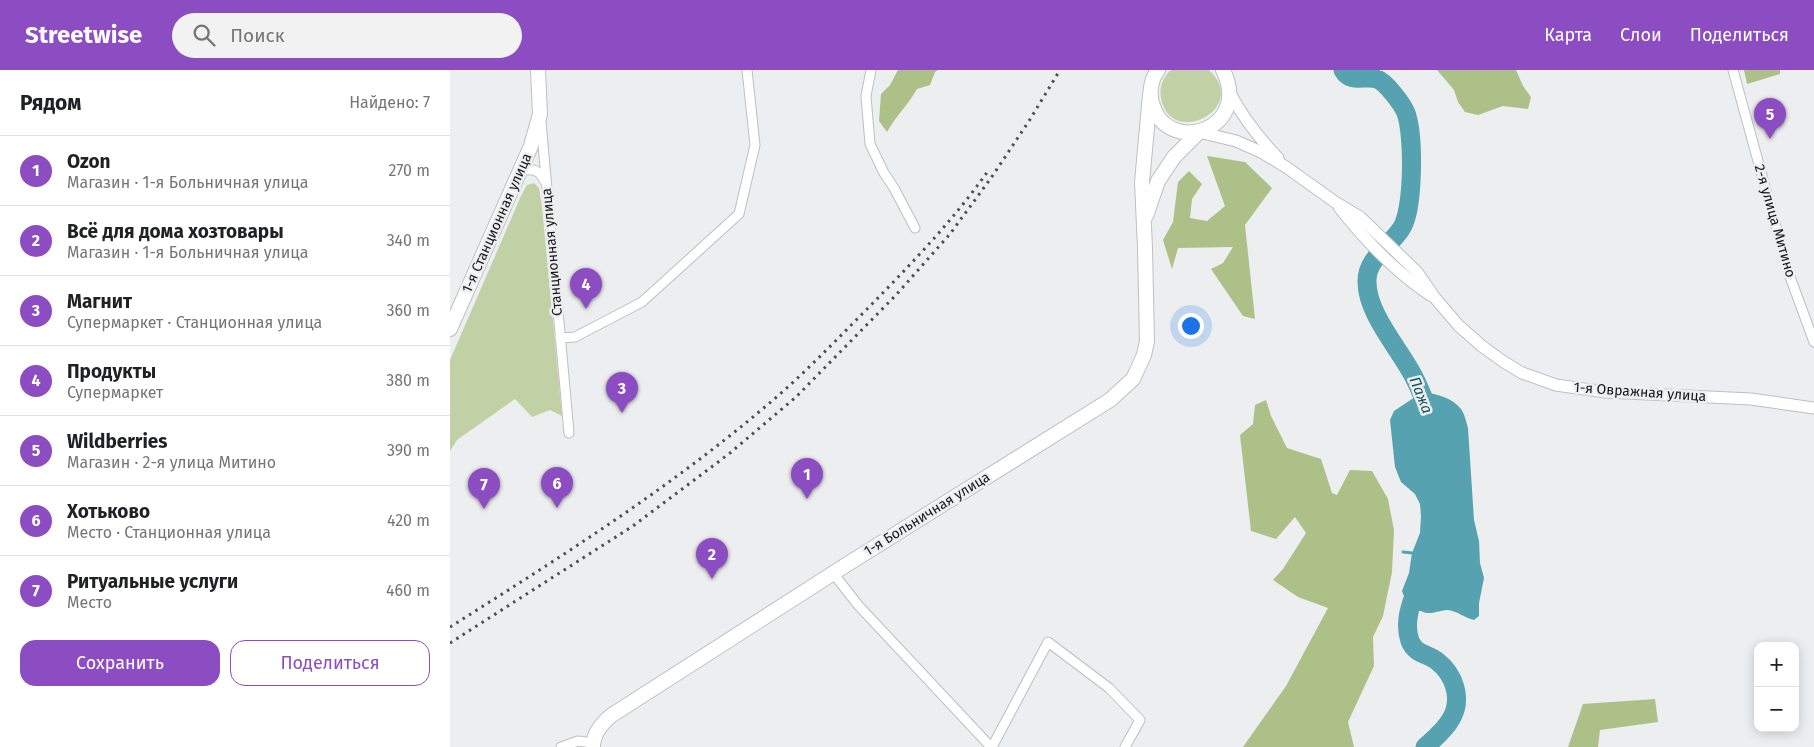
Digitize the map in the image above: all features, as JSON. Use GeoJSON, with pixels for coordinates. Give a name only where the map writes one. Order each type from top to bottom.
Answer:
{"type":"FeatureCollection","features":[{"type":"Feature","properties":{"kind":"main road","name":"Станционная улица"},"geometry":{"type":"LineString","coordinates":[[538,70],[540,114]]}},
{"type":"Feature","properties":{"kind":"main road"},"geometry":{"type":"LineString","coordinates":[[1148,70],[1152,105],[1157,116],[1165,124],[1187,133],[1199,132],[1211,127],[1221,118],[1228,106],[1230,93],[1228,81],[1223,70]]}},
{"type":"Feature","properties":{"kind":"main road"},"geometry":{"type":"LineString","coordinates":[[1150,91],[1158,70]]}},
{"type":"Feature","properties":{"kind":"main road","name":"1-я Больничная улица"},"geometry":{"type":"LineString","coordinates":[[593,745],[600,726],[612,715],[833,573],[1110,400],[1133,379],[1144,355],[1147,335],[1142,182],[1150,91]]}},
{"type":"Feature","properties":{"kind":"main road","name":"1-я Станционная улица"},"geometry":{"type":"LineString","coordinates":[[450,329],[521,170],[534,137],[540,114]]}},
{"type":"Feature","properties":{"kind":"main road"},"geometry":{"type":"LineString","coordinates":[[1144,221],[1158,181],[1174,157],[1199,132]]}},
{"type":"Feature","properties":{"kind":"street"},"geometry":{"type":"LineString","coordinates":[[560,338],[575,337],[642,302],[739,214],[755,145],[747,70]]}},
{"type":"Feature","properties":{"kind":"street"},"geometry":{"type":"LineString","coordinates":[[871,70],[866,96],[870,144],[915,228]]}},
{"type":"Feature","properties":{"kind":"street","name":"2-я улица Митино"},"geometry":{"type":"LineString","coordinates":[[1732,70],[1789,274],[1814,342]]}},
{"type":"Feature","properties":{"kind":"street"},"geometry":{"type":"LineString","coordinates":[[1230,93],[1256,134],[1286,166]]}},
{"type":"Feature","properties":{"kind":"street","name":"Станционная улица"},"geometry":{"type":"LineString","coordinates":[[540,114],[569,433]]}},
{"type":"Feature","properties":{"kind":"street"},"geometry":{"type":"LineString","coordinates":[[1199,132],[1236,141],[1286,166]]}},
{"type":"Feature","properties":{"kind":"street","name":"1-я Овражная улица"},"geometry":{"type":"LineString","coordinates":[[1286,166],[1335,202],[1356,221],[1436,298],[1459,326],[1483,347],[1522,373],[1556,385],[1605,392],[1751,399],[1814,408]]}},
{"type":"Feature","properties":{"kind":"street"},"geometry":{"type":"LineString","coordinates":[[521,170],[532,169],[541,174],[546,184]]}},
{"type":"Feature","properties":{"kind":"street"},"geometry":{"type":"LineString","coordinates":[[833,573],[858,605],[992,747],[1048,642],[1109,688],[1140,720],[1125,747]]}},
{"type":"Feature","properties":{"kind":"street"},"geometry":{"type":"LineString","coordinates":[[561,747],[578,741],[593,745]]}},
{"type":"Feature","properties":{"kind":"green space"},"geometry":{"type":"Polygon","coordinates":[[[898,70],[938,70],[935,72],[930,85],[917,89],[887,132],[879,121],[881,94],[890,85],[898,70]]]}},
{"type":"Feature","properties":{"kind":"green space"},"geometry":{"type":"Polygon","coordinates":[[[1171,70],[1209,70],[1219,84],[1220,98],[1215,109],[1204,118],[1191,122],[1178,121],[1167,113],[1161,98],[1161,86],[1171,70]]]}},
{"type":"Feature","properties":{"kind":"green space"},"geometry":{"type":"Polygon","coordinates":[[[1437,70],[1516,70],[1523,86],[1531,97],[1528,109],[1503,106],[1478,115],[1465,112],[1458,102],[1454,90],[1437,70]]]}},
{"type":"Feature","properties":{"kind":"green space"},"geometry":{"type":"Polygon","coordinates":[[[1744,70],[1780,70],[1780,74],[1747,84],[1744,70]]]}},
{"type":"Feature","properties":{"kind":"green space"},"geometry":{"type":"Polygon","coordinates":[[[1207,156],[1245,162],[1272,188],[1245,225],[1255,319],[1243,316],[1211,269],[1223,263],[1233,247],[1178,248],[1172,269],[1163,240],[1173,222],[1178,182],[1189,171],[1202,184],[1192,199],[1190,218],[1207,221],[1225,206],[1207,156]]]}},
{"type":"Feature","properties":{"kind":"green space"},"geometry":{"type":"Polygon","coordinates":[[[534,183],[539,188],[542,207],[562,416],[550,410],[532,417],[515,399],[457,440],[450,451],[450,360],[521,196],[527,185],[534,183]]]}},
{"type":"Feature","properties":{"kind":"green space"},"geometry":{"type":"Polygon","coordinates":[[[1266,400],[1271,416],[1287,448],[1321,459],[1332,493],[1337,495],[1350,470],[1372,471],[1388,499],[1394,530],[1392,572],[1383,616],[1373,637],[1374,666],[1348,722],[1354,747],[1243,747],[1286,686],[1328,608],[1298,597],[1273,580],[1283,569],[1306,533],[1295,517],[1276,539],[1251,531],[1240,435],[1253,424],[1255,405],[1266,400]]]}},
{"type":"Feature","properties":{"kind":"green space"},"geometry":{"type":"Polygon","coordinates":[[[1655,699],[1658,722],[1600,730],[1598,747],[1568,747],[1583,704],[1655,699]]]}},
{"type":"Feature","properties":{"kind":"water"},"geometry":{"type":"Polygon","coordinates":[[[1421,393],[1437,395],[1458,405],[1468,428],[1474,520],[1484,578],[1479,603],[1479,616],[1474,620],[1448,610],[1432,613],[1422,612],[1410,604],[1402,591],[1409,573],[1412,553],[1420,533],[1421,516],[1420,504],[1415,494],[1401,482],[1395,467],[1390,420],[1394,411],[1421,393]]]}},
{"type":"Feature","properties":{"kind":"waterway","name":"Пажа"},"geometry":{"type":"LineString","coordinates":[[1343,70],[1350,77],[1373,78],[1385,84],[1406,113],[1409,124],[1411,172],[1405,220],[1401,229],[1370,266],[1367,282],[1368,293],[1377,316],[1413,375],[1430,417]]}},
{"type":"Feature","properties":{"kind":"waterway"},"geometry":{"type":"LineString","coordinates":[[1403,552],[1412,553]]}},
{"type":"Feature","properties":{"kind":"waterway","name":"Пажа"},"geometry":{"type":"LineString","coordinates":[[1419,582],[1408,619],[1407,626],[1410,641],[1415,649],[1443,666],[1452,680],[1456,695],[1455,711],[1449,723],[1425,747]]}},
{"type":"Feature","properties":{"kind":"railway"},"geometry":{"type":"LineString","coordinates":[[450,643],[633,526],[730,453],[796,397],[896,295],[950,234],[991,178],[1060,70]]}},
{"type":"Feature","properties":{"kind":"railway"},"geometry":{"type":"LineString","coordinates":[[450,627],[620,517],[701,458],[780,394],[828,349],[919,255],[962,206],[988,171]]}},
{"type":"Feature","properties":{"kind":"place","name":"Wildberries"},"geometry":{"type":"Point","coordinates":[1770,139]}},
{"type":"Feature","properties":{"kind":"place","name":"Продукты"},"geometry":{"type":"Point","coordinates":[586,309]}},
{"type":"Feature","properties":{"kind":"place","name":"Магнит"},"geometry":{"type":"Point","coordinates":[622,413]}},
{"type":"Feature","properties":{"kind":"place","name":"Ozon"},"geometry":{"type":"Point","coordinates":[807,499]}},
{"type":"Feature","properties":{"kind":"place","name":"Хотьково"},"geometry":{"type":"Point","coordinates":[557,508]}},
{"type":"Feature","properties":{"kind":"place","name":"Ритуальные услуги"},"geometry":{"type":"Point","coordinates":[484,509]}},
{"type":"Feature","properties":{"kind":"place","name":"Всё для дома хозтовары"},"geometry":{"type":"Point","coordinates":[712,579]}}]}
